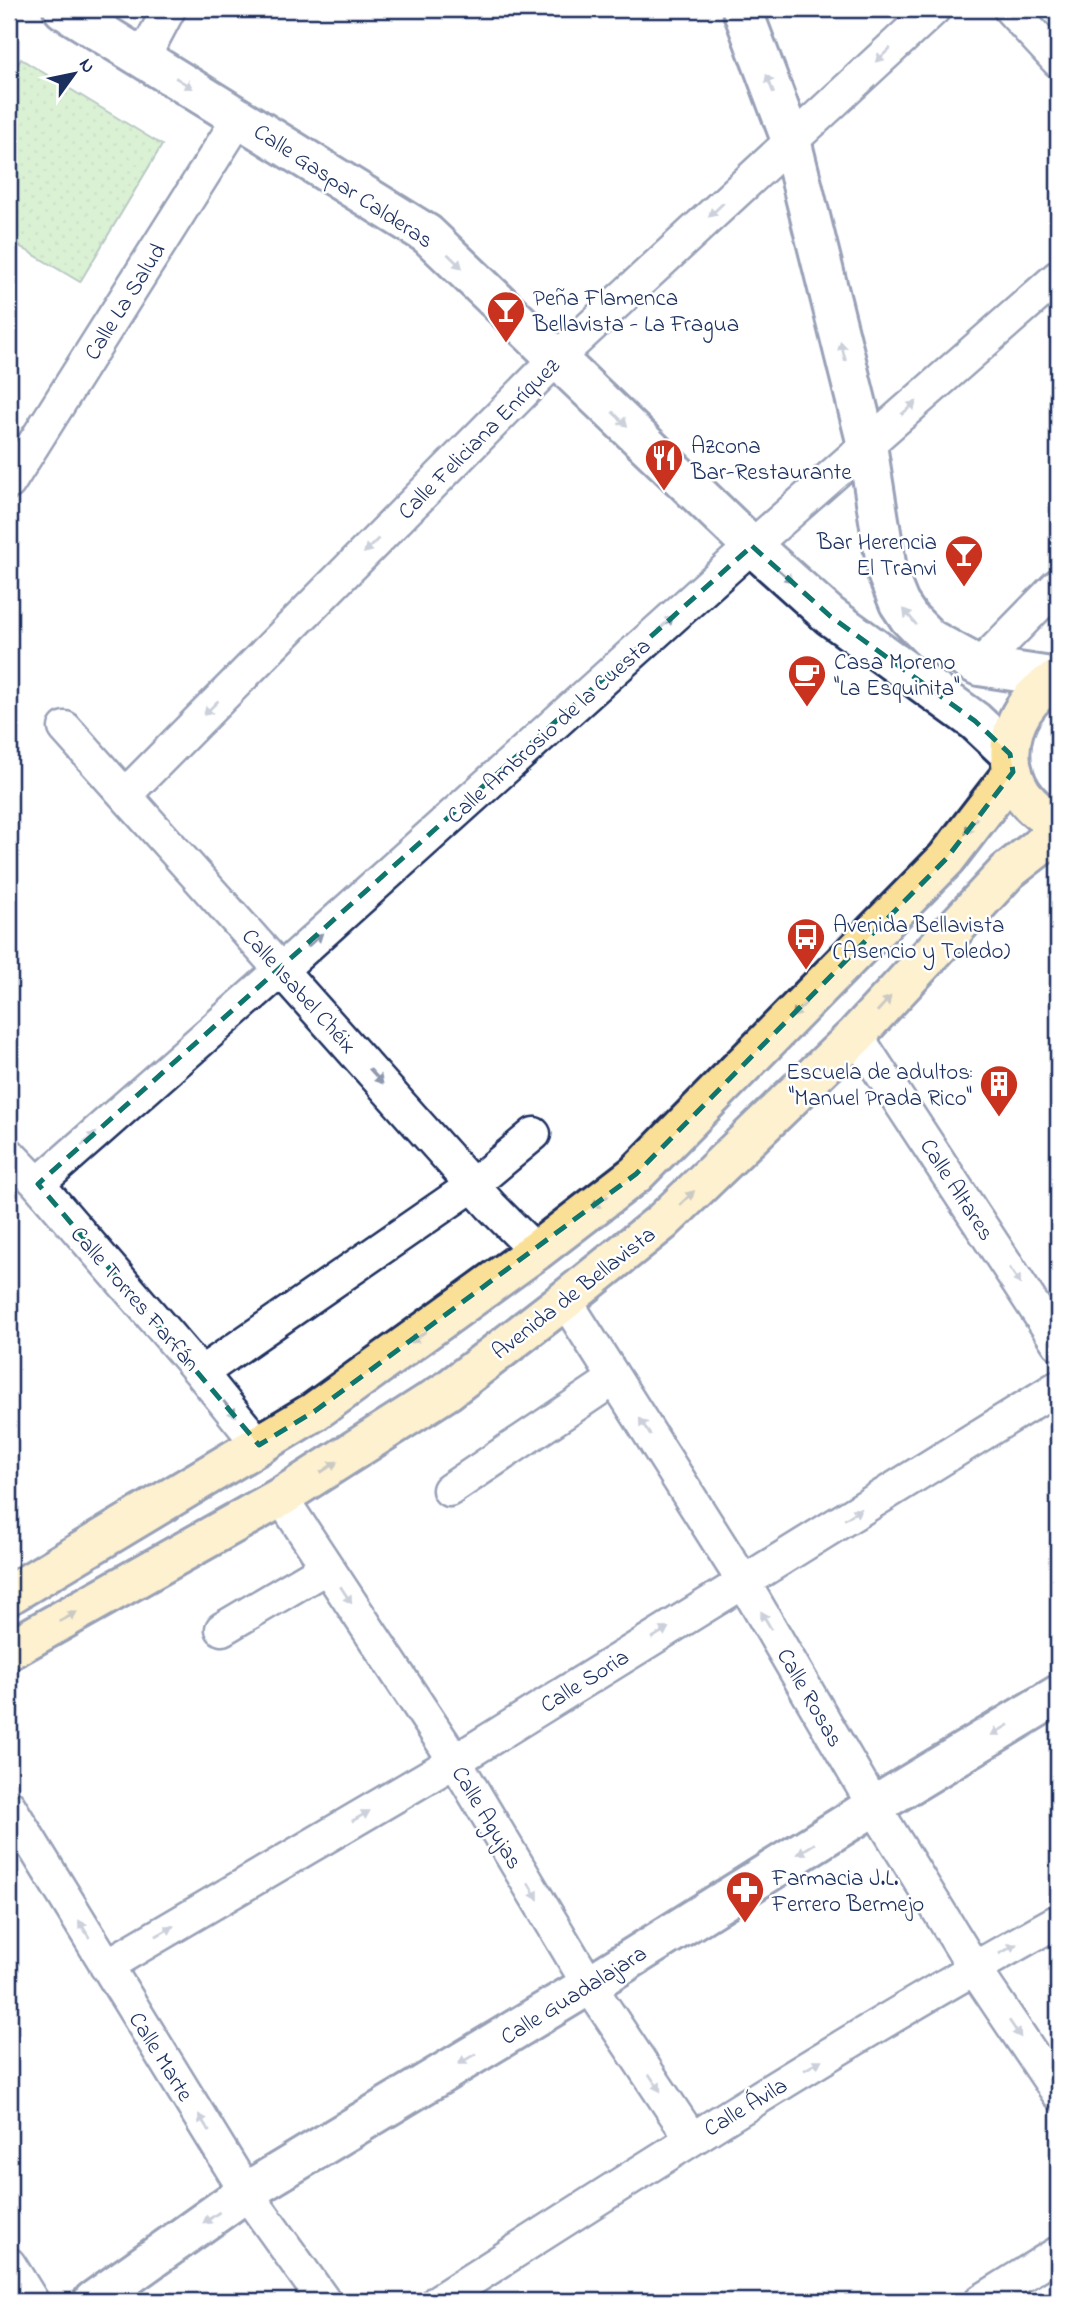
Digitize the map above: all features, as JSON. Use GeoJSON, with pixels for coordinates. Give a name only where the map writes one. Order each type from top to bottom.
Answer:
{"type":"FeatureCollection","features":[{"type":"Feature","properties":{"kind":"main road"},"geometry":{"type":"LineString","coordinates":[[1058,679],[1034,695],[1019,714],[1013,729],[1011,763],[1022,793],[1035,810],[1058,823]]}},
{"type":"Feature","properties":{"kind":"main road"},"geometry":{"type":"LineString","coordinates":[[9,1595],[315,1411],[536,1251],[646,1165],[946,859],[1011,763]]}},
{"type":"Feature","properties":{"kind":"main road","name":"Avenida de Bellavista"},"geometry":{"type":"LineString","coordinates":[[9,1650],[281,1497],[447,1391],[565,1300],[662,1222],[856,1035],[1008,871],[1058,832]]}},
{"type":"Feature","properties":{"kind":"street","name":"Calle Gaspar Calderas"},"geometry":{"type":"LineString","coordinates":[[63,9],[427,234],[752,546],[830,616],[975,721],[1011,763]]}},
{"type":"Feature","properties":{"kind":"street"},"geometry":{"type":"LineString","coordinates":[[143,58],[169,9]]}},
{"type":"Feature","properties":{"kind":"street"},"geometry":{"type":"LineString","coordinates":[[742,9],[791,140],[867,445],[888,576],[899,603],[909,618],[930,639],[979,666],[1058,679]]}},
{"type":"Feature","properties":{"kind":"street","name":"Calle Feliciana Enríquez"},"geometry":{"type":"LineString","coordinates":[[126,794],[557,358],[934,9]]}},
{"type":"Feature","properties":{"kind":"street"},"geometry":{"type":"LineString","coordinates":[[1010,9],[1058,61]]}},
{"type":"Feature","properties":{"kind":"street","name":"Calle La Salud"},"geometry":{"type":"LineString","coordinates":[[9,483],[239,118]]}},
{"type":"Feature","properties":{"kind":"street","name":"Calle Ambrosio de la Cuesta"},"geometry":{"type":"LineString","coordinates":[[38,1184],[282,970],[752,546],[1058,277]]}},
{"type":"Feature","properties":{"kind":"street"},"geometry":{"type":"LineString","coordinates":[[979,666],[1058,585]]}},
{"type":"Feature","properties":{"kind":"street","name":"Calle Isabel Chéix"},"geometry":{"type":"LineString","coordinates":[[65,728],[473,1185],[536,1251]]}},
{"type":"Feature","properties":{"kind":"street","name":"Calle Altares"},"geometry":{"type":"LineString","coordinates":[[856,1035],[1058,1343]]}},
{"type":"Feature","properties":{"kind":"street"},"geometry":{"type":"LineString","coordinates":[[201,1373],[473,1185],[534,1134]]}},
{"type":"Feature","properties":{"kind":"street","name":"Calle Torres Farfán"},"geometry":{"type":"LineString","coordinates":[[9,1154],[201,1373],[259,1445]]}},
{"type":"Feature","properties":{"kind":"street","name":"Calle Rosas"},"geometry":{"type":"LineString","coordinates":[[565,1300],[743,1581],[874,1806],[974,1968],[1058,2093]]}},
{"type":"Feature","properties":{"kind":"street"},"geometry":{"type":"LineString","coordinates":[[449,1490],[614,1379]]}},
{"type":"Feature","properties":{"kind":"street","name":"Calle Soria"},"geometry":{"type":"LineString","coordinates":[[106,1966],[454,1760],[1058,1387]]}},
{"type":"Feature","properties":{"kind":"street","name":"Calle Agujas"},"geometry":{"type":"LineString","coordinates":[[281,1497],[454,1760],[589,1985],[691,2138]]}},
{"type":"Feature","properties":{"kind":"street"},"geometry":{"type":"LineString","coordinates":[[222,1629],[327,1567]]}},
{"type":"Feature","properties":{"kind":"street","name":"Calle Guadalajara"},"geometry":{"type":"LineString","coordinates":[[93,2301],[246,2192],[589,1985],[874,1806],[1058,1695]]}},
{"type":"Feature","properties":{"kind":"street","name":"Calle Marte"},"geometry":{"type":"LineString","coordinates":[[9,1806],[246,2192],[324,2301]]}},
{"type":"Feature","properties":{"kind":"street","name":"Calle Ávila"},"geometry":{"type":"LineString","coordinates":[[438,2301],[691,2138],[974,1968],[1058,1921]]}},
{"type":"Feature","properties":{"kind":"street"},"geometry":{"type":"LineString","coordinates":[[981,2301],[1058,2253]]}},
{"type":"Feature","properties":{"kind":"street"},"geometry":{"type":"LineString","coordinates":[[9,2264],[32,2301]]}},
{"type":"Feature","properties":{"kind":"highlighted area"},"geometry":{"type":"Polygon","coordinates":[[[752,546],[830,616],[975,721],[1010,754],[1013,772],[946,859],[636,1174],[315,1411],[259,1445],[38,1184],[752,546]]]}},
{"type":"Feature","properties":{"kind":"green space"},"geometry":{"type":"Polygon","coordinates":[[[21,59],[162,145],[80,282],[9,240],[9,79],[21,59]]]}},
{"type":"Feature","properties":{"kind":"place","name":"Peña Flamenca Bellavista - La Fragua"},"geometry":{"type":"Point","coordinates":[506,344]}},
{"type":"Feature","properties":{"kind":"place","name":"Azcona Bar-Restaurante"},"geometry":{"type":"Point","coordinates":[664,492]}},
{"type":"Feature","properties":{"kind":"place","name":"Bar Herencia El Tranvi"},"geometry":{"type":"Point","coordinates":[964,588]}},
{"type":"Feature","properties":{"kind":"place","name":"Casa Moreno \"La Esquinita\""},"geometry":{"type":"Point","coordinates":[807,708]}},
{"type":"Feature","properties":{"kind":"place","name":"Avenida Bellavista (Asencio y Toledo)"},"geometry":{"type":"Point","coordinates":[806,971]}},
{"type":"Feature","properties":{"kind":"place","name":"Escuela de adultos: \"Manuel Prada Rico\""},"geometry":{"type":"Point","coordinates":[999,1118]}},
{"type":"Feature","properties":{"kind":"place","name":"Farmacia J.L. Ferrero Bermejo"},"geometry":{"type":"Point","coordinates":[745,1924]}}]}
